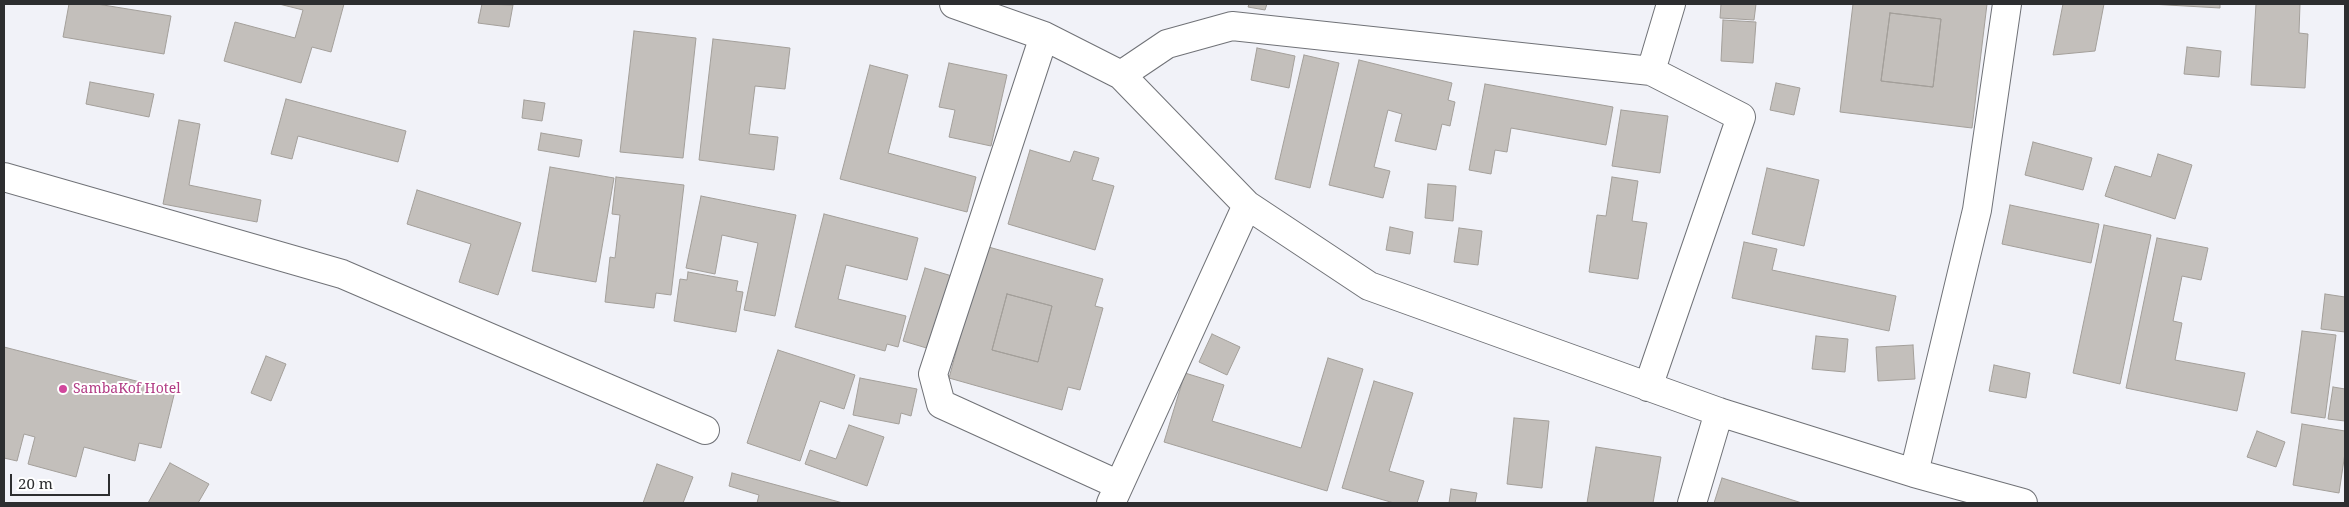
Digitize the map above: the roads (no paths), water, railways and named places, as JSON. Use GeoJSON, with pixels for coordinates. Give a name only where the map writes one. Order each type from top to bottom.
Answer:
{"type":"FeatureCollection","features":[{"type":"Feature","properties":{"kind":"street"},"geometry":{"type":"LineString","coordinates":[[954,4],[1044,36],[1121,75],[1247,205],[1368,286],[1719,412],[1914,473],[2023,503]]}},
{"type":"Feature","properties":{"kind":"street"},"geometry":{"type":"LineString","coordinates":[[1651,70],[1671,4]]}},
{"type":"Feature","properties":{"kind":"street"},"geometry":{"type":"LineString","coordinates":[[1914,473],[1977,210],[2007,4]]}},
{"type":"Feature","properties":{"kind":"street"},"geometry":{"type":"LineString","coordinates":[[1121,75],[1167,44],[1232,26],[1651,70],[1741,117],[1648,387]]}},
{"type":"Feature","properties":{"kind":"street"},"geometry":{"type":"LineString","coordinates":[[1044,36],[933,374],[942,404],[1115,494],[1247,205]]}},
{"type":"Feature","properties":{"kind":"street"},"geometry":{"type":"LineString","coordinates":[[4,176],[342,274],[705,430]]}},
{"type":"Feature","properties":{"kind":"street"},"geometry":{"type":"LineString","coordinates":[[1692,503],[1719,412]]}},
{"type":"Feature","properties":{"kind":"place","name":"SambaKof Hotel"},"geometry":{"type":"Point","coordinates":[63,389]}}]}
